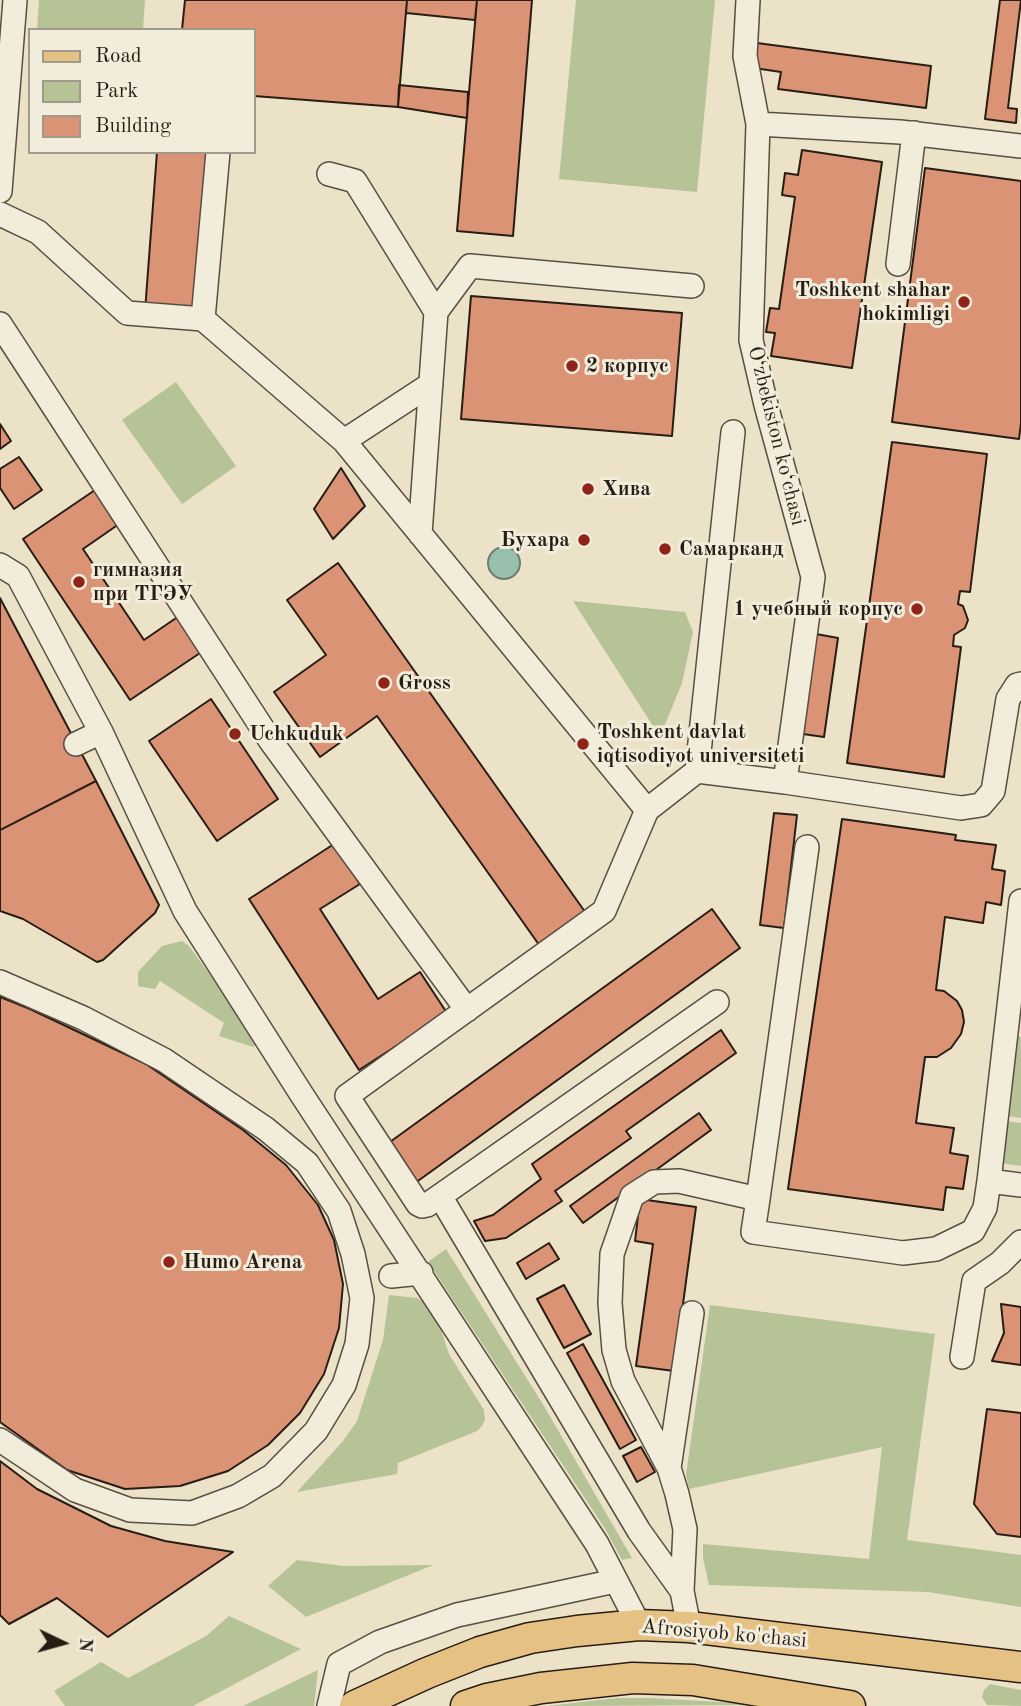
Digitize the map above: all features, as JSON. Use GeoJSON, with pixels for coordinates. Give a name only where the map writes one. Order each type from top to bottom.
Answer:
{"type":"FeatureCollection","features":[{"type":"Feature","properties":{"kind":"main road","name":"Afrosiyob ko'chasi"},"geometry":{"type":"LineString","coordinates":[[355,1706],[427,1673],[505,1645],[530,1638],[639,1625],[689,1627],[1021,1667]]}},
{"type":"Feature","properties":{"kind":"main road"},"geometry":{"type":"LineString","coordinates":[[466,1706],[541,1688],[633,1678],[693,1680],[811,1703],[850,1706]]}},
{"type":"Feature","properties":{"kind":"lane"},"geometry":{"type":"LineString","coordinates":[[0,191],[15,0]]}},
{"type":"Feature","properties":{"kind":"lane","name":"O‘zbekiston ko‘chasi"},"geometry":{"type":"LineString","coordinates":[[748,0],[744,56],[758,124],[751,340],[813,577],[785,782]]}},
{"type":"Feature","properties":{"kind":"lane"},"geometry":{"type":"LineString","coordinates":[[758,124],[914,134],[1021,146]]}},
{"type":"Feature","properties":{"kind":"lane"},"geometry":{"type":"LineString","coordinates":[[898,264],[914,134]]}},
{"type":"Feature","properties":{"kind":"lane"},"geometry":{"type":"LineString","coordinates":[[203,319],[218,154]]}},
{"type":"Feature","properties":{"kind":"lane"},"geometry":{"type":"LineString","coordinates":[[329,174],[355,181],[436,313]]}},
{"type":"Feature","properties":{"kind":"lane"},"geometry":{"type":"LineString","coordinates":[[0,215],[38,232],[127,313],[203,319],[344,441],[647,810]]}},
{"type":"Feature","properties":{"kind":"lane"},"geometry":{"type":"LineString","coordinates":[[420,534],[436,313],[470,266],[692,286]]}},
{"type":"Feature","properties":{"kind":"lane"},"geometry":{"type":"LineString","coordinates":[[0,324],[270,740],[467,1010]]}},
{"type":"Feature","properties":{"kind":"lane"},"geometry":{"type":"LineString","coordinates":[[344,441],[431,384]]}},
{"type":"Feature","properties":{"kind":"lane"},"geometry":{"type":"LineString","coordinates":[[697,771],[733,432]]}},
{"type":"Feature","properties":{"kind":"lane"},"geometry":{"type":"LineString","coordinates":[[0,565],[18,576],[101,732],[185,911],[302,1095],[421,1273],[447,1322],[597,1544],[639,1625]]}},
{"type":"Feature","properties":{"kind":"lane"},"geometry":{"type":"LineString","coordinates":[[718,1002],[428,1205],[418,1204],[347,1096],[604,911],[647,810],[697,771],[961,808],[981,806],[993,791],[1008,699],[1017,685],[1021,684]]}},
{"type":"Feature","properties":{"kind":"lane"},"geometry":{"type":"LineString","coordinates":[[76,744],[101,732]]}},
{"type":"Feature","properties":{"kind":"lane"},"geometry":{"type":"LineString","coordinates":[[807,847],[753,1232],[903,1253],[936,1249],[972,1231],[985,1208],[1021,901]]}},
{"type":"Feature","properties":{"kind":"lane"},"geometry":{"type":"LineString","coordinates":[[0,982],[83,1018],[164,1060],[267,1129],[307,1163],[340,1212],[353,1254],[362,1298],[357,1344],[344,1385],[323,1420],[316,1431],[272,1476],[237,1496],[192,1513],[130,1510],[75,1490],[0,1440]]}},
{"type":"Feature","properties":{"kind":"lane"},"geometry":{"type":"LineString","coordinates":[[689,1627],[682,1591],[685,1529],[669,1468],[623,1381],[614,1350],[610,1303],[612,1254],[632,1196],[654,1182],[679,1181],[758,1199]]}},
{"type":"Feature","properties":{"kind":"lane"},"geometry":{"type":"LineString","coordinates":[[989,1181],[1021,1185]]}},
{"type":"Feature","properties":{"kind":"lane"},"geometry":{"type":"LineString","coordinates":[[440,1196],[639,1531],[682,1591]]}},
{"type":"Feature","properties":{"kind":"lane"},"geometry":{"type":"LineString","coordinates":[[962,1357],[974,1281],[1000,1263],[1021,1242]]}},
{"type":"Feature","properties":{"kind":"lane"},"geometry":{"type":"LineString","coordinates":[[391,1276],[421,1273]]}},
{"type":"Feature","properties":{"kind":"lane"},"geometry":{"type":"LineString","coordinates":[[669,1468],[692,1312]]}},
{"type":"Feature","properties":{"kind":"lane"},"geometry":{"type":"LineString","coordinates":[[328,1706],[339,1664],[380,1643],[457,1615],[615,1581]]}},
{"type":"Feature","properties":{"kind":"green space"},"geometry":{"type":"Polygon","coordinates":[[[39,0],[145,0],[143,28],[37,28],[39,0]]]}},
{"type":"Feature","properties":{"kind":"green space"},"geometry":{"type":"Polygon","coordinates":[[[576,0],[715,0],[697,192],[559,179],[576,0]]]}},
{"type":"Feature","properties":{"kind":"green space"},"geometry":{"type":"Polygon","coordinates":[[[176,382],[236,466],[182,504],[122,420],[176,382]]]}},
{"type":"Feature","properties":{"kind":"green space"},"geometry":{"type":"Polygon","coordinates":[[[573,601],[685,612],[693,632],[682,683],[660,737],[573,601]]]}},
{"type":"Feature","properties":{"kind":"green space"},"geometry":{"type":"Polygon","coordinates":[[[182,941],[189,946],[259,1042],[253,1047],[219,1036],[224,1023],[160,981],[155,989],[138,986],[138,972],[162,946],[182,941]]]}},
{"type":"Feature","properties":{"kind":"green space"},"geometry":{"type":"Polygon","coordinates":[[[1016,1036],[1021,1037],[1021,1118],[1007,1116],[1016,1036]]]}},
{"type":"Feature","properties":{"kind":"green space"},"geometry":{"type":"Polygon","coordinates":[[[1006,1121],[1021,1123],[1021,1166],[1001,1163],[1006,1121]]]}},
{"type":"Feature","properties":{"kind":"green space"},"geometry":{"type":"Polygon","coordinates":[[[446,1249],[544,1406],[632,1558],[622,1560],[604,1527],[428,1262],[446,1249]]]}},
{"type":"Feature","properties":{"kind":"green space"},"geometry":{"type":"Polygon","coordinates":[[[389,1295],[417,1298],[426,1303],[437,1318],[449,1354],[484,1410],[485,1420],[477,1431],[398,1463],[397,1474],[297,1492],[343,1441],[357,1421],[383,1340],[389,1295]]]}},
{"type":"Feature","properties":{"kind":"green space"},"geometry":{"type":"Polygon","coordinates":[[[710,1305],[935,1334],[907,1540],[1021,1555],[1021,1607],[928,1592],[709,1585],[703,1544],[869,1559],[882,1447],[689,1489],[686,1475],[710,1305]]]}},
{"type":"Feature","properties":{"kind":"green space"},"geometry":{"type":"Polygon","coordinates":[[[297,1560],[343,1566],[433,1565],[306,1617],[268,1586],[297,1560]]]}},
{"type":"Feature","properties":{"kind":"green space"},"geometry":{"type":"Polygon","coordinates":[[[229,1616],[301,1649],[193,1706],[65,1706],[54,1691],[101,1662],[128,1678],[206,1636],[229,1616]]]}},
{"type":"Feature","properties":{"kind":"green space"},"geometry":{"type":"Polygon","coordinates":[[[318,1670],[314,1706],[243,1706],[318,1670]]]}},
{"type":"Feature","properties":{"kind":"green space"},"geometry":{"type":"Polygon","coordinates":[[[990,1684],[1021,1690],[1021,1706],[987,1705],[982,1697],[990,1684]]]}},
{"type":"Feature","properties":{"kind":"green space"},"geometry":{"type":"Polygon","coordinates":[[[617,1698],[650,1698],[773,1705],[547,1706],[617,1698]]]}},
{"type":"Feature","properties":{"kind":"shaded area"},"geometry":{"type":"Polygon","coordinates":[[[504,547],[516,551],[520,563],[516,575],[504,579],[492,575],[488,563],[492,551],[504,547]]]}},
{"type":"Feature","properties":{"kind":"building"},"geometry":{"type":"Polygon","coordinates":[[[185,0],[407,0],[398,107],[256,96],[256,28],[182,28],[185,0]]]}},
{"type":"Feature","properties":{"kind":"building"},"geometry":{"type":"Polygon","coordinates":[[[407,0],[477,0],[475,20],[406,13],[407,0]]]}},
{"type":"Feature","properties":{"kind":"building"},"geometry":{"type":"Polygon","coordinates":[[[477,0],[532,0],[513,236],[457,231],[477,0]]]}},
{"type":"Feature","properties":{"kind":"building"},"geometry":{"type":"Polygon","coordinates":[[[1000,0],[1021,0],[1008,108],[1017,109],[1016,123],[985,119],[1000,0]]]}},
{"type":"Feature","properties":{"kind":"building"},"geometry":{"type":"Polygon","coordinates":[[[757,43],[931,66],[926,108],[778,89],[781,72],[754,68],[757,43]]]}},
{"type":"Feature","properties":{"kind":"building"},"geometry":{"type":"Polygon","coordinates":[[[399,85],[468,92],[467,118],[398,107],[399,85]]]}},
{"type":"Feature","properties":{"kind":"building"},"geometry":{"type":"Polygon","coordinates":[[[802,150],[882,162],[852,368],[771,356],[775,333],[766,332],[770,308],[779,309],[795,197],[782,195],[785,173],[798,175],[802,150]]]}},
{"type":"Feature","properties":{"kind":"building"},"geometry":{"type":"Polygon","coordinates":[[[157,154],[207,154],[194,315],[145,311],[157,154]]]}},
{"type":"Feature","properties":{"kind":"building","name":"Toshkent shahar hokimligi"},"geometry":{"type":"Polygon","coordinates":[[[925,168],[1021,181],[1019,439],[892,422],[925,168]]]}},
{"type":"Feature","properties":{"kind":"building","name":"2 корпус"},"geometry":{"type":"Polygon","coordinates":[[[471,296],[682,313],[672,436],[461,419],[471,296]]]}},
{"type":"Feature","properties":{"kind":"building"},"geometry":{"type":"Polygon","coordinates":[[[0,424],[11,441],[0,449],[0,424]]]}},
{"type":"Feature","properties":{"kind":"building","name":"1 учебный корпус"},"geometry":{"type":"Polygon","coordinates":[[[892,442],[987,454],[970,592],[960,591],[958,604],[963,606],[968,620],[965,628],[954,635],[953,646],[961,647],[944,777],[847,763],[892,442]]]}},
{"type":"Feature","properties":{"kind":"building"},"geometry":{"type":"Polygon","coordinates":[[[19,457],[42,490],[14,509],[0,488],[0,469],[19,457]]]}},
{"type":"Feature","properties":{"kind":"building"},"geometry":{"type":"Polygon","coordinates":[[[341,468],[365,506],[333,539],[314,509],[341,468]]]}},
{"type":"Feature","properties":{"kind":"building","name":"гимназия при ТГЭУ"},"geometry":{"type":"Polygon","coordinates":[[[95,490],[119,524],[83,549],[144,640],[179,616],[203,651],[130,700],[23,539],[95,490]]]}},
{"type":"Feature","properties":{"kind":"building"},"geometry":{"type":"Polygon","coordinates":[[[338,563],[588,916],[542,949],[377,716],[320,757],[274,692],[326,655],[287,600],[338,563]]]}},
{"type":"Feature","properties":{"kind":"building"},"geometry":{"type":"Polygon","coordinates":[[[0,598],[96,781],[0,830],[0,598]]]}},
{"type":"Feature","properties":{"kind":"building"},"geometry":{"type":"Polygon","coordinates":[[[816,634],[838,638],[824,737],[803,734],[816,634]]]}},
{"type":"Feature","properties":{"kind":"building"},"geometry":{"type":"Polygon","coordinates":[[[211,699],[278,799],[217,841],[149,741],[211,699]]]}},
{"type":"Feature","properties":{"kind":"building"},"geometry":{"type":"Polygon","coordinates":[[[96,781],[159,905],[155,913],[103,960],[97,962],[23,919],[0,911],[0,830],[96,781]]]}},
{"type":"Feature","properties":{"kind":"building"},"geometry":{"type":"Polygon","coordinates":[[[774,813],[797,815],[784,928],[760,925],[774,813]]]}},
{"type":"Feature","properties":{"kind":"building"},"geometry":{"type":"Polygon","coordinates":[[[842,819],[956,835],[955,840],[996,845],[992,869],[1005,871],[1001,905],[986,902],[983,923],[945,917],[936,990],[944,991],[957,1001],[964,1022],[961,1034],[951,1048],[937,1057],[925,1057],[916,1123],[954,1128],[950,1153],[968,1156],[963,1189],[946,1187],[943,1210],[788,1189],[842,819]]]}},
{"type":"Feature","properties":{"kind":"building"},"geometry":{"type":"Polygon","coordinates":[[[334,844],[360,884],[320,909],[378,999],[420,972],[447,1013],[359,1070],[249,899],[334,844]]]}},
{"type":"Feature","properties":{"kind":"building"},"geometry":{"type":"Polygon","coordinates":[[[712,909],[740,948],[411,1186],[383,1147],[712,909]]]}},
{"type":"Feature","properties":{"kind":"building","name":"Humo Arena"},"geometry":{"type":"Polygon","coordinates":[[[0,997],[146,1064],[243,1130],[286,1165],[318,1205],[334,1240],[343,1284],[339,1328],[324,1374],[300,1413],[268,1445],[228,1471],[180,1486],[125,1489],[67,1470],[0,1422],[0,997]]]}},
{"type":"Feature","properties":{"kind":"building"},"geometry":{"type":"Polygon","coordinates":[[[721,1030],[736,1053],[626,1131],[631,1138],[555,1191],[562,1201],[506,1238],[485,1241],[474,1221],[493,1215],[541,1179],[532,1164],[721,1030]]]}},
{"type":"Feature","properties":{"kind":"building"},"geometry":{"type":"Polygon","coordinates":[[[699,1113],[711,1130],[583,1223],[570,1206],[699,1113]]]}},
{"type":"Feature","properties":{"kind":"building"},"geometry":{"type":"Polygon","coordinates":[[[640,1199],[696,1207],[674,1371],[636,1366],[653,1244],[635,1241],[640,1199]]]}},
{"type":"Feature","properties":{"kind":"building"},"geometry":{"type":"Polygon","coordinates":[[[549,1243],[559,1259],[526,1279],[517,1263],[549,1243]]]}},
{"type":"Feature","properties":{"kind":"building"},"geometry":{"type":"Polygon","coordinates":[[[564,1285],[591,1334],[564,1348],[537,1299],[564,1285]]]}},
{"type":"Feature","properties":{"kind":"building"},"geometry":{"type":"Polygon","coordinates":[[[1001,1304],[1021,1307],[1021,1365],[992,1361],[1004,1333],[1001,1304]]]}},
{"type":"Feature","properties":{"kind":"building"},"geometry":{"type":"Polygon","coordinates":[[[583,1344],[636,1440],[620,1449],[567,1353],[583,1344]]]}},
{"type":"Feature","properties":{"kind":"building"},"geometry":{"type":"Polygon","coordinates":[[[987,1409],[1021,1413],[1021,1537],[997,1534],[974,1504],[987,1409]]]}},
{"type":"Feature","properties":{"kind":"building"},"geometry":{"type":"Polygon","coordinates":[[[641,1447],[655,1472],[637,1482],[623,1456],[641,1447]]]}},
{"type":"Feature","properties":{"kind":"building"},"geometry":{"type":"Polygon","coordinates":[[[0,1461],[37,1489],[111,1526],[165,1541],[233,1552],[108,1637],[57,1598],[9,1624],[0,1615],[0,1461]]]}},
{"type":"Feature","properties":{"kind":"place","name":"Toshkent shahar hokimligi"},"geometry":{"type":"Point","coordinates":[964,302]}},
{"type":"Feature","properties":{"kind":"place","name":"2 корпус"},"geometry":{"type":"Point","coordinates":[572,366]}},
{"type":"Feature","properties":{"kind":"place","name":"Хива"},"geometry":{"type":"Point","coordinates":[588,489]}},
{"type":"Feature","properties":{"kind":"place","name":"Бухара"},"geometry":{"type":"Point","coordinates":[584,540]}},
{"type":"Feature","properties":{"kind":"place","name":"Самарканд"},"geometry":{"type":"Point","coordinates":[665,549]}},
{"type":"Feature","properties":{"kind":"place","name":"гимназия при ТГЭУ"},"geometry":{"type":"Point","coordinates":[79,582]}},
{"type":"Feature","properties":{"kind":"place","name":"1 учебный корпус"},"geometry":{"type":"Point","coordinates":[917,609]}},
{"type":"Feature","properties":{"kind":"place","name":"Gross"},"geometry":{"type":"Point","coordinates":[384,683]}},
{"type":"Feature","properties":{"kind":"place","name":"Uchkuduk"},"geometry":{"type":"Point","coordinates":[235,734]}},
{"type":"Feature","properties":{"kind":"place","name":"Toshkent davlat iqtisodiyot universiteti"},"geometry":{"type":"Point","coordinates":[583,744]}},
{"type":"Feature","properties":{"kind":"place","name":"Humo Arena"},"geometry":{"type":"Point","coordinates":[169,1262]}}]}
